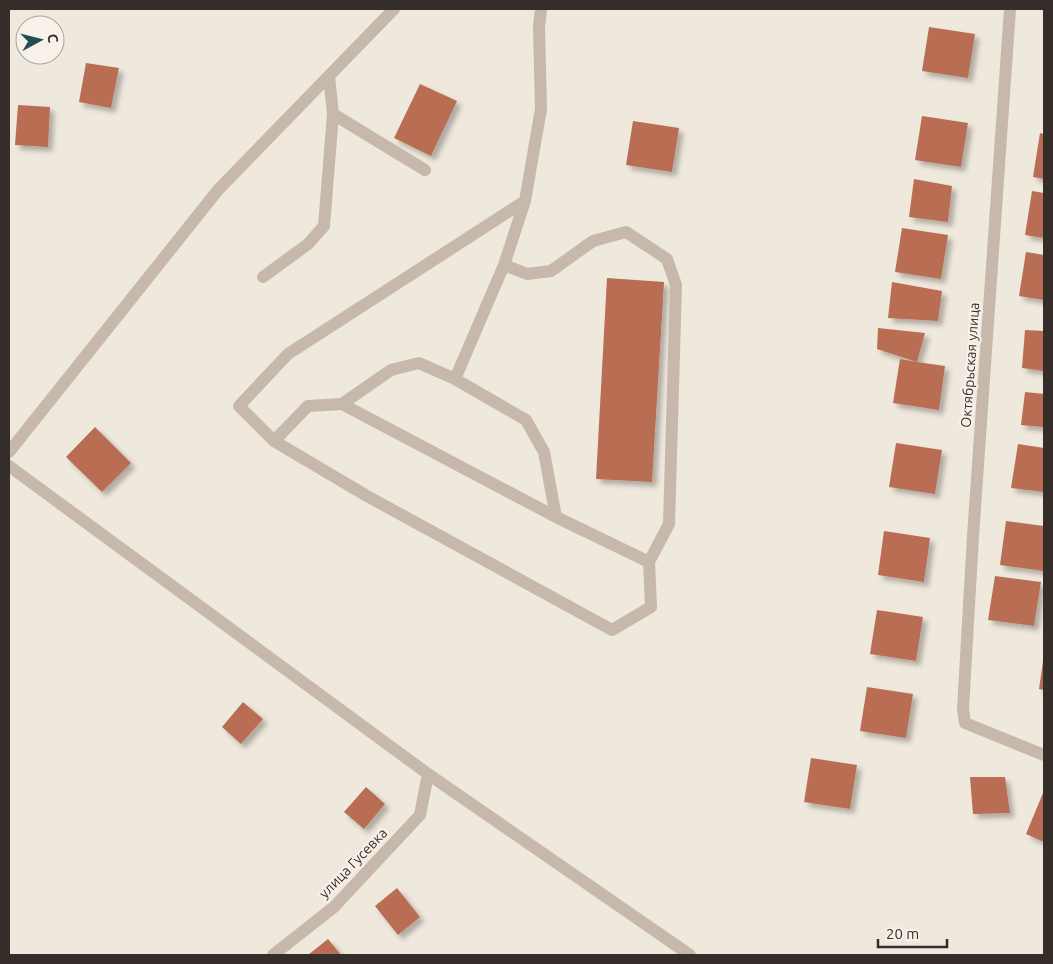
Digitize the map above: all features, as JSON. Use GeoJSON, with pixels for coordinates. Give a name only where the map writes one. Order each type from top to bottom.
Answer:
{"type":"FeatureCollection","features":[{"type":"Feature","properties":{"kind":"street"},"geometry":{"type":"LineString","coordinates":[[9,452],[218,190],[394,9]]}},
{"type":"Feature","properties":{"kind":"street"},"geometry":{"type":"LineString","coordinates":[[456,379],[504,265],[525,201],[541,109],[539,27],[541,9]]}},
{"type":"Feature","properties":{"kind":"street","name":"Октябрьская улица"},"geometry":{"type":"LineString","coordinates":[[1010,9],[972,546],[963,709],[965,723],[1044,755]]}},
{"type":"Feature","properties":{"kind":"street"},"geometry":{"type":"LineString","coordinates":[[263,277],[308,244],[324,226],[333,114],[329,76]]}},
{"type":"Feature","properties":{"kind":"street"},"geometry":{"type":"LineString","coordinates":[[333,114],[425,170]]}},
{"type":"Feature","properties":{"kind":"street"},"geometry":{"type":"LineString","coordinates":[[504,265],[527,274],[551,271],[593,241],[626,232],[667,259],[676,284],[669,524],[650,562],[651,608],[612,630],[368,496],[274,441],[239,406],[288,354],[525,201]]}},
{"type":"Feature","properties":{"kind":"street"},"geometry":{"type":"LineString","coordinates":[[342,404],[391,370],[419,363],[456,379],[526,420],[544,452],[556,516]]}},
{"type":"Feature","properties":{"kind":"street"},"geometry":{"type":"LineString","coordinates":[[274,441],[308,406],[342,404],[556,516],[650,562]]}},
{"type":"Feature","properties":{"kind":"street"},"geometry":{"type":"LineString","coordinates":[[9,466],[428,774],[690,955]]}},
{"type":"Feature","properties":{"kind":"street","name":"улица Гусевка"},"geometry":{"type":"LineString","coordinates":[[273,955],[334,907],[420,815],[428,774]]}},
{"type":"Feature","properties":{"kind":"street"},"geometry":{"type":"LineString","coordinates":[[668,955],[671,942]]}},
{"type":"Feature","properties":{"kind":"building"},"geometry":{"type":"Polygon","coordinates":[[[929,27],[975,34],[968,78],[922,71],[929,27]]]}},
{"type":"Feature","properties":{"kind":"building"},"geometry":{"type":"Polygon","coordinates":[[[86,63],[119,68],[111,108],[79,102],[86,63]]]}},
{"type":"Feature","properties":{"kind":"building"},"geometry":{"type":"Polygon","coordinates":[[[420,84],[457,101],[431,156],[394,138],[420,84]]]}},
{"type":"Feature","properties":{"kind":"building"},"geometry":{"type":"Polygon","coordinates":[[[18,105],[50,107],[48,147],[15,145],[18,105]]]}},
{"type":"Feature","properties":{"kind":"building"},"geometry":{"type":"Polygon","coordinates":[[[922,116],[968,123],[961,167],[915,160],[922,116]]]}},
{"type":"Feature","properties":{"kind":"building"},"geometry":{"type":"Polygon","coordinates":[[[633,121],[679,128],[672,172],[626,165],[633,121]]]}},
{"type":"Feature","properties":{"kind":"building"},"geometry":{"type":"Polygon","coordinates":[[[1040,133],[1044,134],[1044,179],[1033,177],[1040,133]]]}},
{"type":"Feature","properties":{"kind":"building"},"geometry":{"type":"Polygon","coordinates":[[[914,179],[952,186],[948,222],[909,217],[914,179]]]}},
{"type":"Feature","properties":{"kind":"building"},"geometry":{"type":"Polygon","coordinates":[[[1032,191],[1044,193],[1044,238],[1025,235],[1032,191]]]}},
{"type":"Feature","properties":{"kind":"building"},"geometry":{"type":"Polygon","coordinates":[[[902,228],[948,235],[941,279],[895,272],[902,228]]]}},
{"type":"Feature","properties":{"kind":"building"},"geometry":{"type":"Polygon","coordinates":[[[1026,252],[1044,255],[1044,300],[1019,296],[1026,252]]]}},
{"type":"Feature","properties":{"kind":"building"},"geometry":{"type":"Polygon","coordinates":[[[607,278],[664,282],[652,482],[596,479],[607,278]]]}},
{"type":"Feature","properties":{"kind":"building"},"geometry":{"type":"Polygon","coordinates":[[[892,282],[942,291],[938,321],[888,318],[892,282]]]}},
{"type":"Feature","properties":{"kind":"building"},"geometry":{"type":"Polygon","coordinates":[[[878,328],[925,333],[917,362],[877,349],[878,328]]]}},
{"type":"Feature","properties":{"kind":"building"},"geometry":{"type":"Polygon","coordinates":[[[1025,330],[1044,331],[1044,371],[1022,368],[1025,330]]]}},
{"type":"Feature","properties":{"kind":"building"},"geometry":{"type":"Polygon","coordinates":[[[900,359],[945,366],[939,410],[893,403],[900,359]]]}},
{"type":"Feature","properties":{"kind":"building"},"geometry":{"type":"Polygon","coordinates":[[[1025,392],[1044,394],[1044,427],[1021,425],[1025,392]]]}},
{"type":"Feature","properties":{"kind":"building"},"geometry":{"type":"Polygon","coordinates":[[[95,427],[131,463],[102,492],[66,457],[95,427]]]}},
{"type":"Feature","properties":{"kind":"building"},"geometry":{"type":"Polygon","coordinates":[[[896,443],[942,450],[935,494],[889,487],[896,443]]]}},
{"type":"Feature","properties":{"kind":"building"},"geometry":{"type":"Polygon","coordinates":[[[1018,444],[1044,448],[1044,492],[1011,488],[1018,444]]]}},
{"type":"Feature","properties":{"kind":"building"},"geometry":{"type":"Polygon","coordinates":[[[1006,521],[1044,526],[1044,571],[1000,565],[1006,521]]]}},
{"type":"Feature","properties":{"kind":"building"},"geometry":{"type":"Polygon","coordinates":[[[884,531],[930,538],[924,582],[878,575],[884,531]]]}},
{"type":"Feature","properties":{"kind":"building"},"geometry":{"type":"Polygon","coordinates":[[[995,576],[1041,582],[1034,626],[988,620],[995,576]]]}},
{"type":"Feature","properties":{"kind":"building"},"geometry":{"type":"Polygon","coordinates":[[[877,610],[923,617],[916,661],[870,654],[877,610]]]}},
{"type":"Feature","properties":{"kind":"building"},"geometry":{"type":"Polygon","coordinates":[[[1044,661],[1044,690],[1039,689],[1044,661]]]}},
{"type":"Feature","properties":{"kind":"building"},"geometry":{"type":"Polygon","coordinates":[[[867,687],[913,694],[906,738],[860,731],[867,687]]]}},
{"type":"Feature","properties":{"kind":"building"},"geometry":{"type":"Polygon","coordinates":[[[243,702],[263,719],[241,744],[222,727],[243,702]]]}},
{"type":"Feature","properties":{"kind":"building"},"geometry":{"type":"Polygon","coordinates":[[[811,758],[857,765],[850,809],[804,802],[811,758]]]}},
{"type":"Feature","properties":{"kind":"building"},"geometry":{"type":"Polygon","coordinates":[[[970,777],[1005,777],[1010,813],[973,814],[970,777]]]}},
{"type":"Feature","properties":{"kind":"building"},"geometry":{"type":"Polygon","coordinates":[[[366,787],[385,804],[364,829],[344,812],[366,787]]]}},
{"type":"Feature","properties":{"kind":"building"},"geometry":{"type":"Polygon","coordinates":[[[1044,793],[1044,842],[1026,834],[1044,793]]]}},
{"type":"Feature","properties":{"kind":"building"},"geometry":{"type":"Polygon","coordinates":[[[397,888],[420,917],[398,935],[375,906],[397,888]]]}},
{"type":"Feature","properties":{"kind":"building"},"geometry":{"type":"Polygon","coordinates":[[[328,939],[341,955],[308,955],[328,939]]]}}]}
